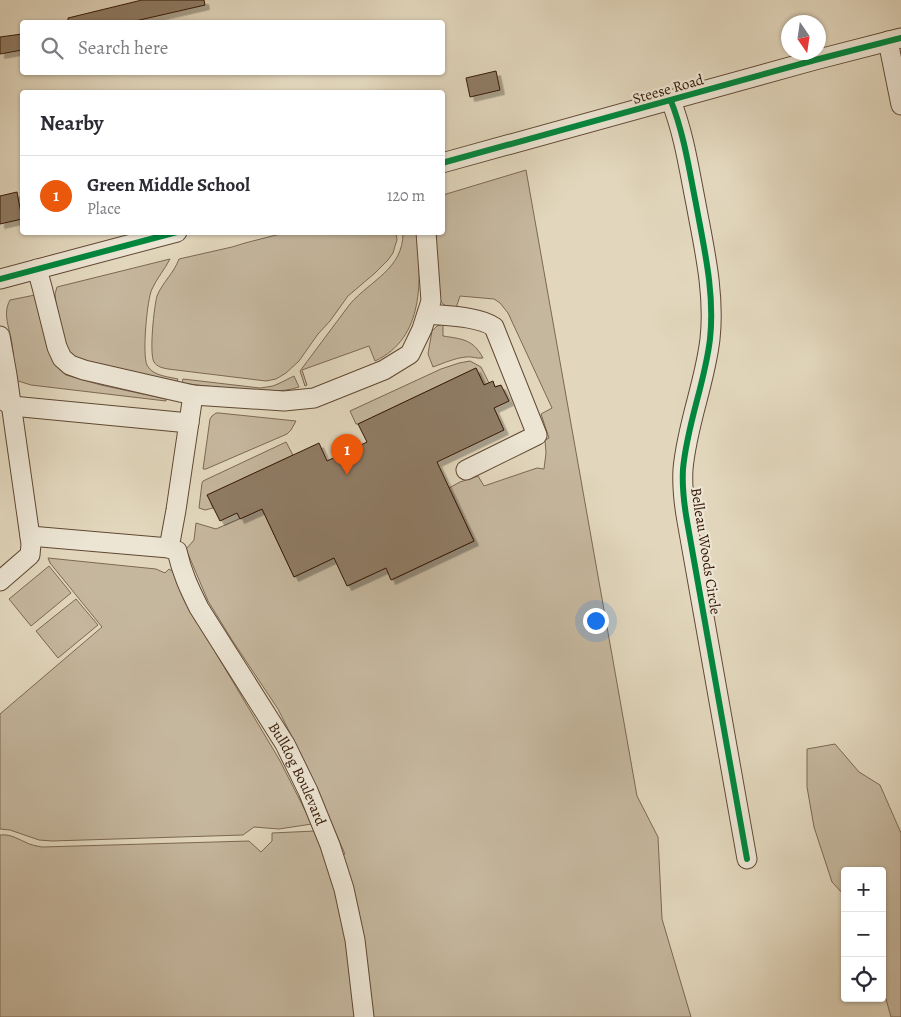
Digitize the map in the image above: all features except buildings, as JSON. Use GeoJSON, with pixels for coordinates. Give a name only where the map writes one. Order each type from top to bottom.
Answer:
{"type":"FeatureCollection","features":[{"type":"Feature","properties":{"kind":"street","name":"Steese Road"},"geometry":{"type":"LineString","coordinates":[[445,163],[895,39]]}},
{"type":"Feature","properties":{"kind":"street"},"geometry":{"type":"LineString","coordinates":[[895,39],[901,106]]}},
{"type":"Feature","properties":{"kind":"street","name":"Belleau Woods Circle"},"geometry":{"type":"LineString","coordinates":[[671,101],[679,123],[686,154],[711,301],[710,340],[686,451],[683,470],[683,493],[747,859]]}},
{"type":"Feature","properties":{"kind":"street"},"geometry":{"type":"LineString","coordinates":[[0,279],[166,235]]}},
{"type":"Feature","properties":{"kind":"street"},"geometry":{"type":"LineString","coordinates":[[37,269],[57,348],[62,358],[70,365],[84,370],[193,395],[284,401],[314,398],[384,370],[410,354],[422,329],[431,301],[426,235]]}},
{"type":"Feature","properties":{"kind":"street"},"geometry":{"type":"LineString","coordinates":[[427,314],[480,320],[494,327],[537,435],[466,470]]}},
{"type":"Feature","properties":{"kind":"street"},"geometry":{"type":"LineString","coordinates":[[0,336],[7,400],[31,544],[30,555],[4,576]]}},
{"type":"Feature","properties":{"kind":"street"},"geometry":{"type":"LineString","coordinates":[[30,536],[173,549],[176,510],[193,395]]}},
{"type":"Feature","properties":{"kind":"street"},"geometry":{"type":"LineString","coordinates":[[7,400],[189,423]]}},
{"type":"Feature","properties":{"kind":"street","name":"Bulldog Boulevard"},"geometry":{"type":"LineString","coordinates":[[173,549],[187,585],[199,608],[285,744],[308,791],[330,845],[344,889],[354,940],[364,1017]]}},
{"type":"Feature","properties":{"kind":"shaded area"},"geometry":{"type":"Polygon","coordinates":[[[526,170],[637,796],[658,837],[662,919],[691,1017],[0,1017],[0,835],[10,836],[42,847],[249,841],[261,852],[272,841],[272,833],[315,831],[324,858],[345,854],[300,753],[278,709],[208,601],[186,549],[194,540],[196,523],[216,529],[262,509],[294,577],[334,558],[348,586],[386,568],[392,580],[474,541],[449,488],[478,476],[484,486],[537,468],[544,469],[545,440],[549,438],[541,414],[552,408],[508,313],[494,299],[460,296],[456,308],[444,305],[438,298],[436,235],[445,235],[445,194],[526,170]]]}},
{"type":"Feature","properties":{"kind":"shaded area"},"geometry":{"type":"Polygon","coordinates":[[[276,235],[396,235],[397,240],[393,253],[388,260],[348,296],[299,361],[276,379],[266,381],[168,369],[155,364],[152,341],[157,296],[179,259],[276,235]]]}},
{"type":"Feature","properties":{"kind":"shaded area"},"geometry":{"type":"Polygon","coordinates":[[[403,235],[417,235],[419,288],[411,323],[403,338],[391,351],[375,361],[369,346],[302,370],[307,385],[305,386],[300,371],[350,304],[392,265],[402,245],[403,235]]]}},
{"type":"Feature","properties":{"kind":"shaded area"},"geometry":{"type":"Polygon","coordinates":[[[170,259],[150,295],[145,350],[147,365],[152,371],[178,379],[177,382],[142,377],[71,355],[66,347],[56,303],[55,294],[57,287],[170,259]]]}},
{"type":"Feature","properties":{"kind":"shaded area"},"geometry":{"type":"Polygon","coordinates":[[[35,295],[51,357],[55,365],[66,375],[101,385],[166,399],[166,401],[31,385],[15,380],[13,348],[7,316],[8,305],[10,300],[35,295]]]}},
{"type":"Feature","properties":{"kind":"shaded area"},"geometry":{"type":"Polygon","coordinates":[[[443,324],[443,336],[471,343],[483,358],[462,358],[433,367],[428,354],[432,331],[437,326],[443,324]]]}},
{"type":"Feature","properties":{"kind":"shaded area"},"geometry":{"type":"Polygon","coordinates":[[[470,361],[481,367],[489,383],[484,385],[476,368],[356,424],[350,411],[441,369],[470,361]]]}},
{"type":"Feature","properties":{"kind":"shaded area"},"geometry":{"type":"Polygon","coordinates":[[[294,376],[299,387],[279,391],[182,383],[183,379],[260,388],[273,386],[294,376]]]}},
{"type":"Feature","properties":{"kind":"shaded area"},"geometry":{"type":"Polygon","coordinates":[[[216,413],[296,421],[287,434],[203,469],[210,419],[216,413]]]}},
{"type":"Feature","properties":{"kind":"shaded area"},"geometry":{"type":"Polygon","coordinates":[[[286,442],[293,455],[208,495],[213,508],[205,510],[199,508],[203,481],[286,442]]]}},
{"type":"Feature","properties":{"kind":"shaded area"},"geometry":{"type":"Polygon","coordinates":[[[48,558],[156,569],[165,573],[169,569],[175,573],[205,635],[279,759],[312,824],[279,829],[254,827],[243,835],[52,841],[39,840],[10,830],[0,829],[0,714],[102,627],[50,563],[48,558]]]}},
{"type":"Feature","properties":{"kind":"shaded area"},"geometry":{"type":"Polygon","coordinates":[[[49,566],[71,593],[31,626],[9,599],[49,566]]]}},
{"type":"Feature","properties":{"kind":"shaded area"},"geometry":{"type":"Polygon","coordinates":[[[76,599],[98,625],[58,658],[36,631],[76,599]]]}},
{"type":"Feature","properties":{"kind":"shaded area"},"geometry":{"type":"Polygon","coordinates":[[[835,744],[859,772],[880,785],[901,833],[901,1017],[891,1017],[886,999],[886,867],[841,867],[841,892],[832,882],[814,827],[807,787],[807,749],[835,744]]]}},
{"type":"Feature","properties":{"kind":"cycle path"},"geometry":{"type":"LineString","coordinates":[[445,162],[901,38]]}},
{"type":"Feature","properties":{"kind":"cycle path"},"geometry":{"type":"LineString","coordinates":[[671,101],[688,165],[705,254],[711,305],[708,355],[685,452],[683,469],[684,502],[747,859]]}},
{"type":"Feature","properties":{"kind":"cycle path"},"geometry":{"type":"LineString","coordinates":[[0,279],[166,235]]}},
{"type":"Feature","properties":{"kind":"place","name":"Green Middle School"},"geometry":{"type":"Point","coordinates":[347,475]}}]}
